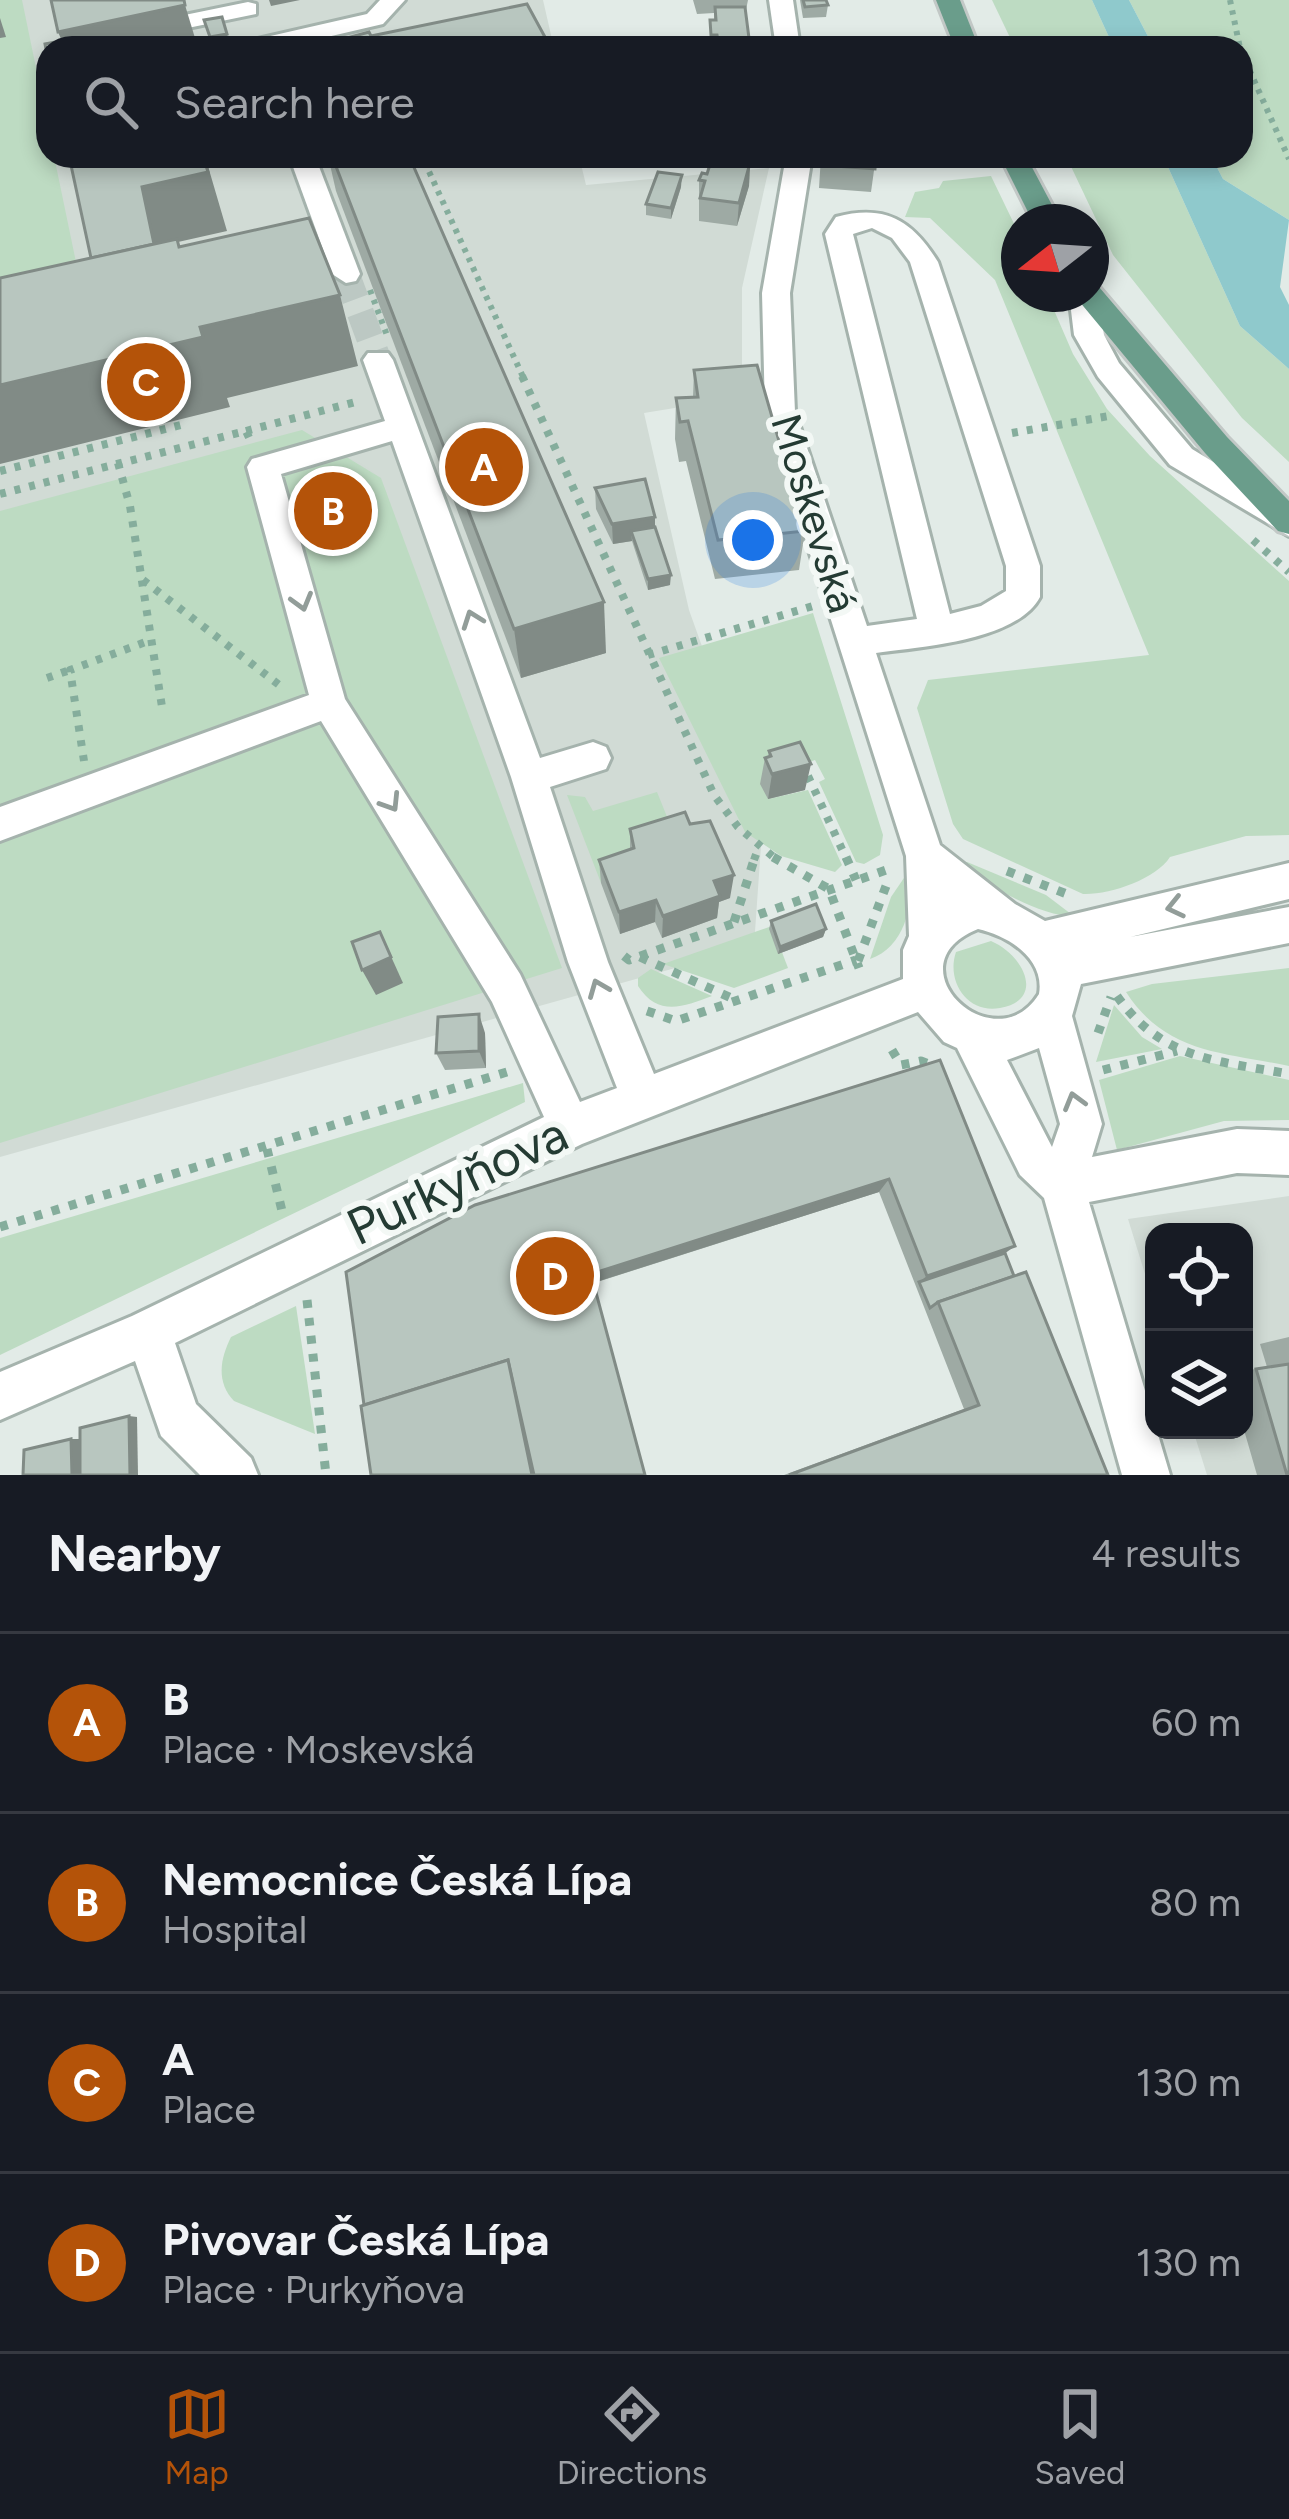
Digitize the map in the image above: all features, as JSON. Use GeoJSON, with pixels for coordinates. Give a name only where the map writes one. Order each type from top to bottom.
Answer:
{"type":"FeatureCollection","features":[{"type":"Feature","properties":{"kind":"main road"},"geometry":{"type":"LineString","coordinates":[[948,0],[962,36]]}},
{"type":"Feature","properties":{"kind":"main road"},"geometry":{"type":"LineString","coordinates":[[1018,168],[1037,204]]}},
{"type":"Feature","properties":{"kind":"street"},"geometry":{"type":"LineString","coordinates":[[306,36],[375,19],[393,0]]}},
{"type":"Feature","properties":{"kind":"street"},"geometry":{"type":"LineString","coordinates":[[781,0],[786,36]]}},
{"type":"Feature","properties":{"kind":"street"},"geometry":{"type":"LineString","coordinates":[[178,23],[247,5],[258,36]]}},
{"type":"Feature","properties":{"kind":"street"},"geometry":{"type":"LineString","coordinates":[[306,168],[346,274]]}},
{"type":"Feature","properties":{"kind":"street","name":"Moskevská"},"geometry":{"type":"LineString","coordinates":[[797,168],[776,293],[780,412],[925,856],[929,938]]}},
{"type":"Feature","properties":{"kind":"street"},"geometry":{"type":"LineString","coordinates":[[786,214],[845,223],[886,220],[911,239],[924,262],[1022,566],[1023,597],[1009,614],[854,642]]}},
{"type":"Feature","properties":{"kind":"street"},"geometry":{"type":"LineString","coordinates":[[845,223],[839,234],[936,628]]}},
{"type":"Feature","properties":{"kind":"street"},"geometry":{"type":"LineString","coordinates":[[1088,312],[1090,335],[1108,370],[1180,457],[1289,523]]}},
{"type":"Feature","properties":{"kind":"street"},"geometry":{"type":"LineString","coordinates":[[365,370],[402,427],[529,777],[587,962],[642,1097]]}},
{"type":"Feature","properties":{"kind":"street"},"geometry":{"type":"LineString","coordinates":[[402,427],[263,467],[320,707],[506,988],[570,1126]]}},
{"type":"Feature","properties":{"kind":"street"},"geometry":{"type":"LineString","coordinates":[[0,824],[320,707]]}},
{"type":"Feature","properties":{"kind":"street"},"geometry":{"type":"LineString","coordinates":[[529,777],[593,758]]}},
{"type":"Feature","properties":{"kind":"street"},"geometry":{"type":"LineString","coordinates":[[925,856],[999,913],[1029,928],[1049,955],[1060,986],[1051,1016],[1031,1034],[963,1054]]}},
{"type":"Feature","properties":{"kind":"street"},"geometry":{"type":"LineString","coordinates":[[1049,955],[1289,881]]}},
{"type":"Feature","properties":{"kind":"street"},"geometry":{"type":"LineString","coordinates":[[999,913],[957,914],[929,938],[922,954],[926,990],[1034,1160],[1062,1186],[1146,1475]]}},
{"type":"Feature","properties":{"kind":"street"},"geometry":{"type":"LineString","coordinates":[[1049,955],[1289,925]]}},
{"type":"Feature","properties":{"kind":"street","name":"Purkyňova"},"geometry":{"type":"LineString","coordinates":[[0,1396],[148,1332],[570,1126],[926,990]]}},
{"type":"Feature","properties":{"kind":"street"},"geometry":{"type":"LineString","coordinates":[[1051,1016],[1081,1124],[1062,1186]]}},
{"type":"Feature","properties":{"kind":"street"},"geometry":{"type":"LineString","coordinates":[[1062,1186],[1237,1151],[1289,1153]]}},
{"type":"Feature","properties":{"kind":"street"},"geometry":{"type":"LineString","coordinates":[[148,1332],[178,1419],[234,1475]]}},
{"type":"Feature","properties":{"kind":"path"},"geometry":{"type":"LineString","coordinates":[[1230,0],[1237,36]]}},
{"type":"Feature","properties":{"kind":"path"},"geometry":{"type":"LineString","coordinates":[[1253,78],[1289,159]]}},
{"type":"Feature","properties":{"kind":"path"},"geometry":{"type":"LineString","coordinates":[[426,168],[714,795],[737,832],[829,889],[857,964]]}},
{"type":"Feature","properties":{"kind":"path"},"geometry":{"type":"LineString","coordinates":[[0,494],[359,402],[365,370]]}},
{"type":"Feature","properties":{"kind":"path"},"geometry":{"type":"LineString","coordinates":[[0,471],[189,420],[194,444]]}},
{"type":"Feature","properties":{"kind":"path"},"geometry":{"type":"LineString","coordinates":[[246,430],[263,467]]}},
{"type":"Feature","properties":{"kind":"path"},"geometry":{"type":"LineString","coordinates":[[118,464],[163,713]]}},
{"type":"Feature","properties":{"kind":"path"},"geometry":{"type":"LineString","coordinates":[[142,579],[320,707]]}},
{"type":"Feature","properties":{"kind":"path"},"geometry":{"type":"LineString","coordinates":[[648,655],[817,605]]}},
{"type":"Feature","properties":{"kind":"path"},"geometry":{"type":"LineString","coordinates":[[47,677],[151,640]]}},
{"type":"Feature","properties":{"kind":"path"},"geometry":{"type":"LineString","coordinates":[[70,670],[85,768]]}},
{"type":"Feature","properties":{"kind":"path"},"geometry":{"type":"LineString","coordinates":[[808,776],[856,880]]}},
{"type":"Feature","properties":{"kind":"path"},"geometry":{"type":"LineString","coordinates":[[733,923],[758,849]]}},
{"type":"Feature","properties":{"kind":"path"},"geometry":{"type":"LineString","coordinates":[[624,971],[617,952],[628,960],[893,867],[857,964]]}},
{"type":"Feature","properties":{"kind":"path"},"geometry":{"type":"LineString","coordinates":[[638,956],[737,1000]]}},
{"type":"Feature","properties":{"kind":"path"},"geometry":{"type":"LineString","coordinates":[[639,1005],[655,1016],[676,1021],[857,964]]}},
{"type":"Feature","properties":{"kind":"path"},"geometry":{"type":"LineString","coordinates":[[1113,989],[1131,1021],[1154,1042],[1289,1074]]}},
{"type":"Feature","properties":{"kind":"path"},"geometry":{"type":"LineString","coordinates":[[892,1050],[901,1065],[963,1054]]}},
{"type":"Feature","properties":{"kind":"path"},"geometry":{"type":"LineString","coordinates":[[1085,1075],[1177,1051]]}},
{"type":"Feature","properties":{"kind":"path"},"geometry":{"type":"LineString","coordinates":[[0,1227],[512,1071],[504,1052]]}},
{"type":"Feature","properties":{"kind":"path"},"geometry":{"type":"LineString","coordinates":[[267,1149],[283,1215]]}},
{"type":"Feature","properties":{"kind":"path"},"geometry":{"type":"LineString","coordinates":[[307,1300],[326,1475]]}},
{"type":"Feature","properties":{"kind":"shaded area"},"geometry":{"type":"Polygon","coordinates":[[[0,0],[543,0],[551,36],[36,36],[36,168],[582,168],[586,185],[769,168],[742,288],[742,397],[644,413],[689,610],[763,817],[754,946],[0,1157],[0,0]]]}},
{"type":"Feature","properties":{"kind":"shaded area"},"geometry":{"type":"Polygon","coordinates":[[[1289,1196],[1289,1475],[1207,1475],[1196,1439],[1253,1439],[1253,1223],[1145,1223],[1145,1274],[1128,1219],[1289,1196]]]}},
{"type":"Feature","properties":{"kind":"green space"},"geometry":{"type":"Polygon","coordinates":[[[0,0],[22,0],[36,68],[36,168],[56,168],[88,320],[0,341],[0,0]]]}},
{"type":"Feature","properties":{"kind":"green space"},"geometry":{"type":"Polygon","coordinates":[[[992,0],[1092,0],[1108,36],[1009,36],[992,0]]]}},
{"type":"Feature","properties":{"kind":"green space"},"geometry":{"type":"Polygon","coordinates":[[[1129,0],[1289,0],[1289,220],[1223,179],[1217,168],[1253,168],[1253,36],[1148,36],[1129,0]]]}},
{"type":"Feature","properties":{"kind":"green space"},"geometry":{"type":"Polygon","coordinates":[[[1072,168],[1168,168],[1240,326],[1289,369],[1289,462],[1242,418],[1113,255],[1109,204],[1089,204],[1072,168]]]}},
{"type":"Feature","properties":{"kind":"green space"},"geometry":{"type":"Polygon","coordinates":[[[991,176],[1005,204],[1001,295],[995,280],[930,218],[905,217],[915,192],[939,188],[943,181],[991,176]]]}},
{"type":"Feature","properties":{"kind":"green space"},"geometry":{"type":"Polygon","coordinates":[[[1008,312],[1055,312],[1073,354],[1107,409],[1150,456],[1289,581],[1289,835],[1246,836],[1170,857],[1143,879],[1094,894],[1083,894],[963,839],[953,824],[917,708],[928,680],[1149,655],[1008,312]]]}},
{"type":"Feature","properties":{"kind":"green space"},"geometry":{"type":"Polygon","coordinates":[[[302,430],[381,478],[562,968],[0,1143],[0,511],[302,430]]]}},
{"type":"Feature","properties":{"kind":"green space"},"geometry":{"type":"Polygon","coordinates":[[[813,613],[883,835],[880,855],[864,864],[856,862],[819,782],[825,779],[815,760],[766,777],[768,799],[808,790],[842,865],[835,872],[781,856],[745,832],[659,658],[813,613]]]}},
{"type":"Feature","properties":{"kind":"green space"},"geometry":{"type":"Polygon","coordinates":[[[657,792],[676,839],[635,871],[601,883],[567,795],[585,797],[593,811],[657,792]]]}},
{"type":"Feature","properties":{"kind":"green space"},"geometry":{"type":"Polygon","coordinates":[[[967,862],[1046,895],[1075,917],[1015,898],[961,864],[967,862]]]}},
{"type":"Feature","properties":{"kind":"green space"},"geometry":{"type":"Polygon","coordinates":[[[906,875],[909,899],[904,924],[891,945],[870,959],[891,897],[906,875]]]}},
{"type":"Feature","properties":{"kind":"green space"},"geometry":{"type":"Polygon","coordinates":[[[772,926],[788,968],[734,988],[663,964],[772,926]]]}},
{"type":"Feature","properties":{"kind":"green space"},"geometry":{"type":"Polygon","coordinates":[[[991,941],[1013,956],[1026,987],[1014,1003],[988,1009],[962,993],[954,963],[956,952],[991,941]]]}},
{"type":"Feature","properties":{"kind":"green space"},"geometry":{"type":"Polygon","coordinates":[[[1289,968],[1289,1066],[1219,1053],[1178,1039],[1159,1028],[1126,992],[1152,984],[1289,968]]]}},
{"type":"Feature","properties":{"kind":"green space"},"geometry":{"type":"Polygon","coordinates":[[[651,969],[712,996],[663,1006],[638,986],[638,978],[651,969]]]}},
{"type":"Feature","properties":{"kind":"green space"},"geometry":{"type":"Polygon","coordinates":[[[1114,1005],[1142,1037],[1162,1049],[1096,1062],[1114,1005]]]}},
{"type":"Feature","properties":{"kind":"green space"},"geometry":{"type":"Polygon","coordinates":[[[1180,1056],[1289,1080],[1289,1120],[1224,1121],[1117,1150],[1099,1080],[1180,1056]]]}},
{"type":"Feature","properties":{"kind":"green space"},"geometry":{"type":"Polygon","coordinates":[[[523,1083],[525,1102],[0,1355],[0,1238],[523,1083]]]}},
{"type":"Feature","properties":{"kind":"green space"},"geometry":{"type":"Polygon","coordinates":[[[296,1306],[315,1434],[234,1401],[222,1378],[231,1337],[296,1306]]]}},
{"type":"Feature","properties":{"kind":"water"},"geometry":{"type":"Polygon","coordinates":[[[1092,0],[1129,0],[1148,36],[1108,36],[1092,0]]]}},
{"type":"Feature","properties":{"kind":"water"},"geometry":{"type":"Polygon","coordinates":[[[1168,168],[1217,168],[1223,179],[1289,220],[1280,287],[1289,305],[1289,369],[1240,326],[1168,168]]]}},
{"type":"Feature","properties":{"kind":"building"},"geometry":{"type":"Polygon","coordinates":[[[51,0],[184,0],[185,5],[58,32],[51,0]]]}},
{"type":"Feature","properties":{"kind":"building"},"geometry":{"type":"Polygon","coordinates":[[[803,0],[826,0],[828,5],[805,7],[803,0]]]}},
{"type":"Feature","properties":{"kind":"building"},"geometry":{"type":"Polygon","coordinates":[[[527,4],[544,36],[371,36],[527,4]]]}},
{"type":"Feature","properties":{"kind":"building"},"geometry":{"type":"Polygon","coordinates":[[[715,7],[745,7],[749,36],[711,35],[710,20],[716,20],[715,7]]]}},
{"type":"Feature","properties":{"kind":"building"},"geometry":{"type":"Polygon","coordinates":[[[222,17],[227,34],[210,36],[204,20],[222,17]]]}},
{"type":"Feature","properties":{"kind":"building"},"geometry":{"type":"Polygon","coordinates":[[[72,168],[207,168],[208,172],[142,187],[154,244],[91,258],[72,168]]]}},
{"type":"Feature","properties":{"kind":"building"},"geometry":{"type":"Polygon","coordinates":[[[337,168],[414,168],[604,602],[514,629],[337,168]]]}},
{"type":"Feature","properties":{"kind":"building"},"geometry":{"type":"Polygon","coordinates":[[[709,168],[749,168],[739,203],[700,198],[705,181],[699,180],[702,173],[707,174],[709,168]]]}},
{"type":"Feature","properties":{"kind":"building"},"geometry":{"type":"Polygon","coordinates":[[[658,172],[682,175],[671,208],[646,204],[658,172]]]}},
{"type":"Feature","properties":{"kind":"building"},"geometry":{"type":"Polygon","coordinates":[[[309,218],[340,295],[200,327],[203,337],[0,385],[0,278],[177,239],[179,247],[309,218]]]}},
{"type":"Feature","properties":{"kind":"building"},"geometry":{"type":"Polygon","coordinates":[[[757,365],[805,531],[718,540],[688,421],[680,422],[676,398],[698,397],[694,370],[757,365]]]}},
{"type":"Feature","properties":{"kind":"building"},"geometry":{"type":"Polygon","coordinates":[[[645,479],[655,517],[612,524],[595,488],[645,479]]]}},
{"type":"Feature","properties":{"kind":"building"},"geometry":{"type":"Polygon","coordinates":[[[655,527],[671,575],[648,579],[631,531],[655,527]]]}},
{"type":"Feature","properties":{"kind":"building"},"geometry":{"type":"Polygon","coordinates":[[[800,742],[811,764],[772,774],[765,758],[771,756],[769,751],[800,742]]]}},
{"type":"Feature","properties":{"kind":"building"},"geometry":{"type":"Polygon","coordinates":[[[685,812],[690,824],[710,821],[734,875],[714,881],[720,896],[663,916],[656,900],[619,912],[599,860],[634,848],[630,829],[685,812]]]}},
{"type":"Feature","properties":{"kind":"building"},"geometry":{"type":"Polygon","coordinates":[[[816,904],[826,929],[780,947],[771,921],[816,904]]]}},
{"type":"Feature","properties":{"kind":"building"},"geometry":{"type":"Polygon","coordinates":[[[380,932],[391,957],[362,970],[352,942],[380,932]]]}},
{"type":"Feature","properties":{"kind":"building"},"geometry":{"type":"Polygon","coordinates":[[[479,1014],[479,1051],[436,1053],[438,1017],[479,1014]]]}},
{"type":"Feature","properties":{"kind":"building"},"geometry":{"type":"Polygon","coordinates":[[[940,1060],[1015,1246],[927,1276],[889,1179],[591,1274],[645,1475],[534,1475],[508,1360],[364,1405],[346,1272],[475,1205],[940,1060]]]}},
{"type":"Feature","properties":{"kind":"building"},"geometry":{"type":"Polygon","coordinates":[[[1005,1253],[1014,1276],[930,1308],[919,1282],[1005,1253]]]}},
{"type":"Feature","properties":{"kind":"building"},"geometry":{"type":"Polygon","coordinates":[[[1026,1272],[1108,1475],[789,1475],[979,1405],[938,1302],[1026,1272]]]}},
{"type":"Feature","properties":{"kind":"building"},"geometry":{"type":"Polygon","coordinates":[[[508,1360],[532,1475],[371,1475],[361,1406],[508,1360]]]}},
{"type":"Feature","properties":{"kind":"building"},"geometry":{"type":"Polygon","coordinates":[[[1289,1364],[1289,1475],[1287,1475],[1256,1369],[1289,1364]]]}},
{"type":"Feature","properties":{"kind":"building"},"geometry":{"type":"Polygon","coordinates":[[[129,1416],[130,1475],[80,1475],[80,1428],[129,1416]]]}},
{"type":"Feature","properties":{"kind":"building"},"geometry":{"type":"Polygon","coordinates":[[[71,1439],[72,1475],[23,1475],[24,1450],[71,1439]]]}},
{"type":"Feature","properties":{"kind":"tunnel"},"geometry":{"type":"LineString","coordinates":[[346,274],[378,360]]}},
{"type":"Feature","properties":{"kind":"place","name":"A"},"geometry":{"type":"Point","coordinates":[146,382]}},
{"type":"Feature","properties":{"kind":"place","name":"B"},"geometry":{"type":"Point","coordinates":[484,467]}},
{"type":"Feature","properties":{"kind":"place","name":"Nemocnice Česká Lípa"},"geometry":{"type":"Point","coordinates":[333,511]}},
{"type":"Feature","properties":{"kind":"place","name":"Pivovar Česká Lípa"},"geometry":{"type":"Point","coordinates":[555,1276]}}]}
